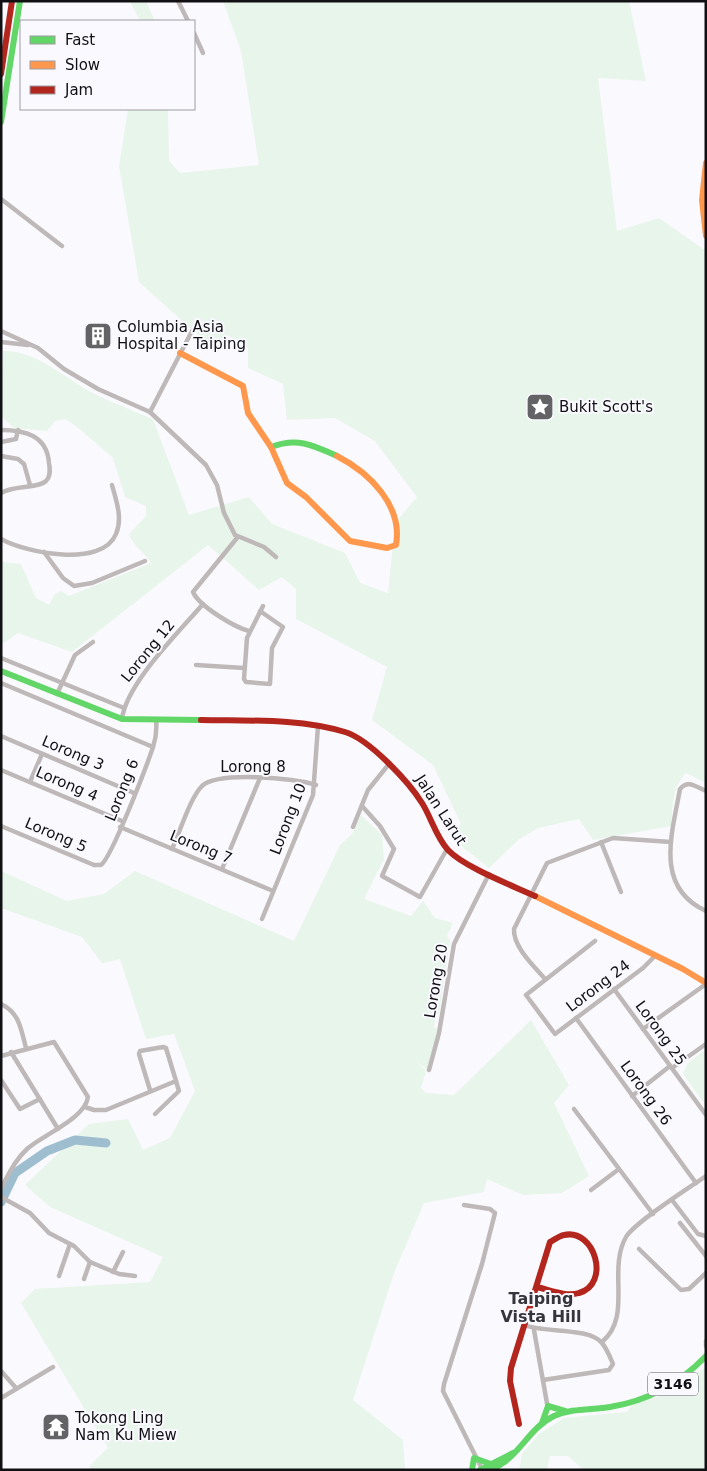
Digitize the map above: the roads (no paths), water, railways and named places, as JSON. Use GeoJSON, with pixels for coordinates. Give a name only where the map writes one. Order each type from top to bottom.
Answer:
{"type":"FeatureCollection","features":[{"type":"Feature","properties":{"kind":"main road"},"geometry":{"type":"LineString","coordinates":[[1,45],[10,1]]}},
{"type":"Feature","properties":{"kind":"main road"},"geometry":{"type":"LineString","coordinates":[[1,74],[10,1]]}},
{"type":"Feature","properties":{"kind":"main road"},"geometry":{"type":"LineString","coordinates":[[1,122],[20,1]]}},
{"type":"Feature","properties":{"kind":"main road"},"geometry":{"type":"LineString","coordinates":[[706,163],[701,182],[700,203],[706,236]]}},
{"type":"Feature","properties":{"kind":"main road"},"geometry":{"type":"LineString","coordinates":[[180,353],[243,386],[248,413],[271,448],[287,483],[310,501],[345,538],[373,546],[390,548],[396,545],[398,525],[392,509],[378,490],[349,463],[295,441],[286,441],[271,448]]}},
{"type":"Feature","properties":{"kind":"main road","name":"Jalan Larut"},"geometry":{"type":"LineString","coordinates":[[1,671],[122,719],[295,722],[318,725],[356,737],[389,764],[414,789],[447,848],[461,860],[706,983]]}},
{"type":"Feature","properties":{"kind":"main road"},"geometry":{"type":"LineString","coordinates":[[519,1424],[510,1381],[511,1368],[550,1242],[566,1233],[577,1234],[588,1242],[594,1251],[597,1267],[594,1282],[586,1291],[564,1293],[537,1287]]}},
{"type":"Feature","properties":{"kind":"main road","name":"3146"},"geometry":{"type":"LineString","coordinates":[[482,1470],[491,1467],[514,1453],[542,1423],[551,1417],[565,1412],[612,1407],[644,1397],[670,1385],[694,1369],[706,1356]]}},
{"type":"Feature","properties":{"kind":"main road"},"geometry":{"type":"LineString","coordinates":[[542,1423],[548,1406],[565,1412]]}},
{"type":"Feature","properties":{"kind":"main road"},"geometry":{"type":"LineString","coordinates":[[472,1470],[474,1458],[491,1467]]}},
{"type":"Feature","properties":{"kind":"street"},"geometry":{"type":"LineString","coordinates":[[178,1],[188,20]]}},
{"type":"Feature","properties":{"kind":"street"},"geometry":{"type":"LineString","coordinates":[[195,35],[203,53]]}},
{"type":"Feature","properties":{"kind":"street"},"geometry":{"type":"LineString","coordinates":[[1,199],[62,246]]}},
{"type":"Feature","properties":{"kind":"street"},"geometry":{"type":"LineString","coordinates":[[1,331],[32,345],[64,369],[94,386],[150,412],[206,464],[217,485],[228,524],[237,538],[264,547],[276,557]]}},
{"type":"Feature","properties":{"kind":"street"},"geometry":{"type":"LineString","coordinates":[[150,412],[192,331]]}},
{"type":"Feature","properties":{"kind":"street"},"geometry":{"type":"LineString","coordinates":[[1,342],[32,345]]}},
{"type":"Feature","properties":{"kind":"street"},"geometry":{"type":"LineString","coordinates":[[1,430],[18,430],[39,439],[46,448],[50,475],[45,482],[13,487],[1,492]]}},
{"type":"Feature","properties":{"kind":"street"},"geometry":{"type":"LineString","coordinates":[[1,442],[16,439],[18,430]]}},
{"type":"Feature","properties":{"kind":"street"},"geometry":{"type":"LineString","coordinates":[[1,456],[18,460],[24,464],[30,485]]}},
{"type":"Feature","properties":{"kind":"street"},"geometry":{"type":"LineString","coordinates":[[1,539],[44,552],[89,554],[101,551],[116,534],[118,523],[119,509],[112,485]]}},
{"type":"Feature","properties":{"kind":"street"},"geometry":{"type":"LineString","coordinates":[[237,538],[193,592],[203,604],[236,627],[248,631]]}},
{"type":"Feature","properties":{"kind":"street"},"geometry":{"type":"LineString","coordinates":[[44,552],[63,578],[74,586],[92,583],[145,561]]}},
{"type":"Feature","properties":{"kind":"street","name":"Lorong 12"},"geometry":{"type":"LineString","coordinates":[[122,719],[124,708],[133,688],[203,604]]}},
{"type":"Feature","properties":{"kind":"street"},"geometry":{"type":"LineString","coordinates":[[262,609],[284,627],[272,648],[271,683],[246,682],[244,668],[248,631],[262,609]]}},
{"type":"Feature","properties":{"kind":"street"},"geometry":{"type":"LineString","coordinates":[[57,694],[74,654],[93,642]]}},
{"type":"Feature","properties":{"kind":"street"},"geometry":{"type":"LineString","coordinates":[[1,658],[124,708]]}},
{"type":"Feature","properties":{"kind":"street"},"geometry":{"type":"LineString","coordinates":[[196,665],[244,668]]}},
{"type":"Feature","properties":{"kind":"street"},"geometry":{"type":"LineString","coordinates":[[1,683],[153,747]]}},
{"type":"Feature","properties":{"kind":"street","name":"Lorong 6"},"geometry":{"type":"LineString","coordinates":[[101,865],[106,861],[153,747],[156,720]]}},
{"type":"Feature","properties":{"kind":"street","name":"Lorong 10"},"geometry":{"type":"LineString","coordinates":[[262,919],[316,785],[318,725]]}},
{"type":"Feature","properties":{"kind":"street","name":"Lorong 3"},"geometry":{"type":"LineString","coordinates":[[1,736],[134,793]]}},
{"type":"Feature","properties":{"kind":"street"},"geometry":{"type":"LineString","coordinates":[[30,782],[42,754]]}},
{"type":"Feature","properties":{"kind":"street"},"geometry":{"type":"LineString","coordinates":[[354,827],[373,782],[389,764]]}},
{"type":"Feature","properties":{"kind":"street","name":"Lorong 4"},"geometry":{"type":"LineString","coordinates":[[1,770],[122,821]]}},
{"type":"Feature","properties":{"kind":"street","name":"Lorong 8"},"geometry":{"type":"LineString","coordinates":[[172,849],[198,791],[203,785],[217,778],[292,779],[316,785]]}},
{"type":"Feature","properties":{"kind":"street"},"geometry":{"type":"LineString","coordinates":[[222,869],[260,778]]}},
{"type":"Feature","properties":{"kind":"street"},"geometry":{"type":"LineString","coordinates":[[706,791],[690,783],[685,784],[680,789],[671,842],[671,866],[676,884],[688,902],[706,912]]}},
{"type":"Feature","properties":{"kind":"street"},"geometry":{"type":"LineString","coordinates":[[362,806],[380,826],[393,846],[382,876],[420,897],[447,848]]}},
{"type":"Feature","properties":{"kind":"street","name":"Lorong 5"},"geometry":{"type":"LineString","coordinates":[[1,826],[94,865],[101,865]]}},
{"type":"Feature","properties":{"kind":"street","name":"Lorong 7"},"geometry":{"type":"LineString","coordinates":[[120,827],[273,891]]}},
{"type":"Feature","properties":{"kind":"street"},"geometry":{"type":"LineString","coordinates":[[595,941],[544,979],[520,947],[514,934],[514,929],[547,863],[601,842],[623,837],[671,842]]}},
{"type":"Feature","properties":{"kind":"street"},"geometry":{"type":"LineString","coordinates":[[601,842],[621,892]]}},
{"type":"Feature","properties":{"kind":"street","name":"Lorong 20"},"geometry":{"type":"LineString","coordinates":[[429,1070],[440,1026],[454,944],[489,874]]}},
{"type":"Feature","properties":{"kind":"street","name":"Lorong 24"},"geometry":{"type":"LineString","coordinates":[[544,979],[526,995],[555,1034],[643,968],[655,956]]}},
{"type":"Feature","properties":{"kind":"street"},"geometry":{"type":"LineString","coordinates":[[643,1029],[706,983]]}},
{"type":"Feature","properties":{"kind":"street","name":"Lorong 25"},"geometry":{"type":"LineString","coordinates":[[614,989],[706,1115]]}},
{"type":"Feature","properties":{"kind":"street"},"geometry":{"type":"LineString","coordinates":[[1,1004],[10,1008],[17,1016],[26,1048]]}},
{"type":"Feature","properties":{"kind":"street","name":"Lorong 26"},"geometry":{"type":"LineString","coordinates":[[576,1018],[696,1183]]}},
{"type":"Feature","properties":{"kind":"street"},"geometry":{"type":"LineString","coordinates":[[1,1056],[54,1042],[88,1097],[86,1104],[58,1129],[24,1152],[1,1188]]}},
{"type":"Feature","properties":{"kind":"street"},"geometry":{"type":"LineString","coordinates":[[632,1096],[706,1044]]}},
{"type":"Feature","properties":{"kind":"street"},"geometry":{"type":"LineString","coordinates":[[150,1090],[140,1058],[140,1051],[160,1047],[166,1048],[179,1091],[155,1114]]}},
{"type":"Feature","properties":{"kind":"street"},"geometry":{"type":"LineString","coordinates":[[11,1052],[58,1129]]}},
{"type":"Feature","properties":{"kind":"street"},"geometry":{"type":"LineString","coordinates":[[1,1080],[20,1109],[40,1099]]}},
{"type":"Feature","properties":{"kind":"street"},"geometry":{"type":"LineString","coordinates":[[86,1104],[94,1110],[106,1110],[150,1090],[176,1081]]}},
{"type":"Feature","properties":{"kind":"street"},"geometry":{"type":"LineString","coordinates":[[574,1110],[653,1214]]}},
{"type":"Feature","properties":{"kind":"street"},"geometry":{"type":"LineString","coordinates":[[591,1190],[619,1169]]}},
{"type":"Feature","properties":{"kind":"street"},"geometry":{"type":"LineString","coordinates":[[602,1342],[609,1336],[618,1316],[619,1261],[625,1240],[629,1234],[653,1214],[706,1176]]}},
{"type":"Feature","properties":{"kind":"street"},"geometry":{"type":"LineString","coordinates":[[1,1197],[30,1213],[49,1233],[70,1244],[90,1262],[113,1272],[135,1276]]}},
{"type":"Feature","properties":{"kind":"street"},"geometry":{"type":"LineString","coordinates":[[675,1198],[698,1234],[706,1236]]}},
{"type":"Feature","properties":{"kind":"street"},"geometry":{"type":"LineString","coordinates":[[464,1205],[490,1208],[494,1213],[482,1264],[443,1387],[446,1399],[474,1458],[482,1470]]}},
{"type":"Feature","properties":{"kind":"street"},"geometry":{"type":"LineString","coordinates":[[680,1223],[706,1256]]}},
{"type":"Feature","properties":{"kind":"street"},"geometry":{"type":"LineString","coordinates":[[59,1276],[70,1244]]}},
{"type":"Feature","properties":{"kind":"street"},"geometry":{"type":"LineString","coordinates":[[639,1249],[681,1290],[689,1289],[706,1273]]}},
{"type":"Feature","properties":{"kind":"street"},"geometry":{"type":"LineString","coordinates":[[113,1272],[123,1252]]}},
{"type":"Feature","properties":{"kind":"street"},"geometry":{"type":"LineString","coordinates":[[84,1279],[90,1262]]}},
{"type":"Feature","properties":{"kind":"street"},"geometry":{"type":"LineString","coordinates":[[524,1325],[534,1330],[581,1334],[602,1342],[613,1364],[609,1370],[543,1380]]}},
{"type":"Feature","properties":{"kind":"street"},"geometry":{"type":"LineString","coordinates":[[534,1330],[551,1417]]}},
{"type":"Feature","properties":{"kind":"street"},"geometry":{"type":"LineString","coordinates":[[706,1341],[706,1346]]}},
{"type":"Feature","properties":{"kind":"street"},"geometry":{"type":"LineString","coordinates":[[1,1398],[54,1367]]}},
{"type":"Feature","properties":{"kind":"street"},"geometry":{"type":"LineString","coordinates":[[1,1371],[16,1388]]}},
{"type":"Feature","properties":{"kind":"waterway"},"geometry":{"type":"LineString","coordinates":[[1,1202],[15,1173],[47,1151],[75,1140],[106,1143]]}},
{"type":"Feature","properties":{"kind":"place","name":"Columbia Asia Hospital - Taiping"},"geometry":{"type":"Point","coordinates":[98,336]}},
{"type":"Feature","properties":{"kind":"place","name":"Bukit Scott's"},"geometry":{"type":"Point","coordinates":[540,407]}},
{"type":"Feature","properties":{"kind":"place","name":"Tokong Ling Nam Ku Miew"},"geometry":{"type":"Point","coordinates":[56,1427]}},
{"type":"Feature","properties":{"kind":"district","name":"Taiping Vista Hill"},"geometry":{"type":"Point","coordinates":[541,1307]}}]}
